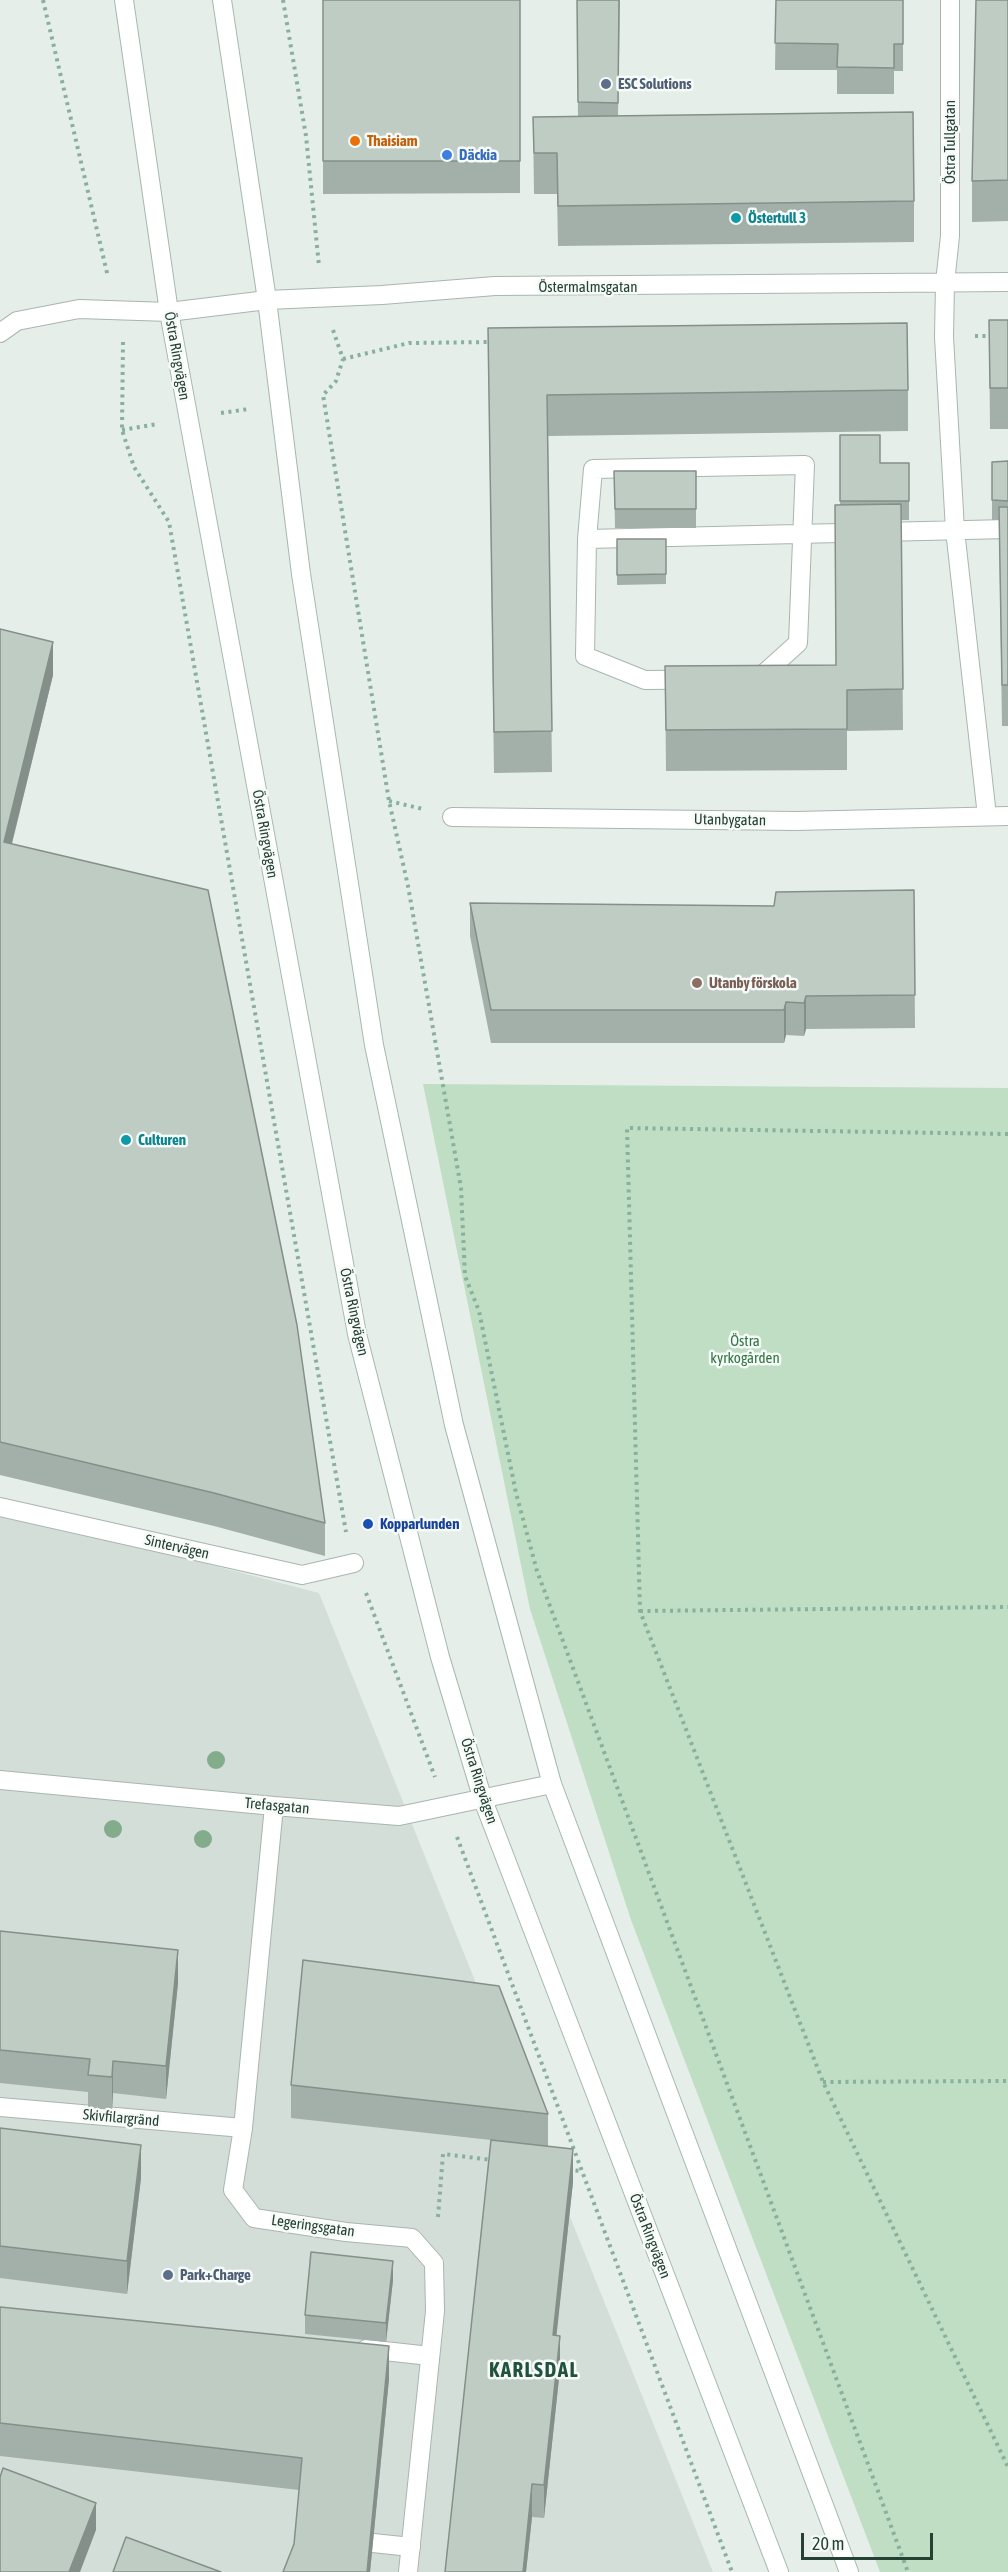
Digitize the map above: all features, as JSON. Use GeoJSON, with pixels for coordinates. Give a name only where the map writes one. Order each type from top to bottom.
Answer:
{"type":"FeatureCollection","features":[{"type":"Feature","properties":{"kind":"main road","name":"Östra Ringvägen"},"geometry":{"type":"LineString","coordinates":[[124,0],[169,312],[357,1334],[440,1657],[483,1800],[779,2572]]}},
{"type":"Feature","properties":{"kind":"main road"},"geometry":{"type":"LineString","coordinates":[[222,0],[267,300],[301,574],[374,1045],[453,1425],[552,1784],[849,2572]]}},
{"type":"Feature","properties":{"kind":"main road","name":"Östra Tullgatan"},"geometry":{"type":"LineString","coordinates":[[950,0],[950,236],[945,283],[944,337],[955,530],[987,816]]}},
{"type":"Feature","properties":{"kind":"main road","name":"Östermalmsgatan"},"geometry":{"type":"LineString","coordinates":[[0,333],[17,321],[79,309],[169,312],[267,300],[495,286],[1008,282]]}},
{"type":"Feature","properties":{"kind":"main road"},"geometry":{"type":"LineString","coordinates":[[805,465],[804,534],[798,643],[758,679],[645,680],[585,656],[587,539],[593,469],[805,465]]}},
{"type":"Feature","properties":{"kind":"main road"},"geometry":{"type":"LineString","coordinates":[[587,539],[1008,529]]}},
{"type":"Feature","properties":{"kind":"main road","name":"Utanbygatan"},"geometry":{"type":"LineString","coordinates":[[452,817],[796,821],[1008,816]]}},
{"type":"Feature","properties":{"kind":"main road","name":"Sintervägen"},"geometry":{"type":"LineString","coordinates":[[0,1507],[302,1575],[354,1563]]}},
{"type":"Feature","properties":{"kind":"main road","name":"Trefasgatan"},"geometry":{"type":"LineString","coordinates":[[0,1780],[399,1816],[552,1784]]}},
{"type":"Feature","properties":{"kind":"main road","name":"Legeringsgatan"},"geometry":{"type":"LineString","coordinates":[[274,1806],[243,2128],[233,2190],[254,2218],[346,2232],[412,2238],[434,2263]]}},
{"type":"Feature","properties":{"kind":"main road","name":"Skivfilargränd"},"geometry":{"type":"LineString","coordinates":[[0,2107],[243,2128]]}},
{"type":"Feature","properties":{"kind":"main road"},"geometry":{"type":"LineString","coordinates":[[408,2572],[435,2311],[434,2263]]}},
{"type":"Feature","properties":{"kind":"main road"},"geometry":{"type":"LineString","coordinates":[[347,2347],[430,2356]]}},
{"type":"Feature","properties":{"kind":"main road"},"geometry":{"type":"LineString","coordinates":[[373,2543],[411,2547]]}},
{"type":"Feature","properties":{"kind":"path"},"geometry":{"type":"LineString","coordinates":[[43,0],[94,217]]}},
{"type":"Feature","properties":{"kind":"path"},"geometry":{"type":"LineString","coordinates":[[283,0],[306,136],[317,256],[336,343],[343,359],[336,381],[323,395],[389,801],[408,886],[461,1188],[465,1276],[479,1311],[516,1492],[537,1571],[908,2572]]}},
{"type":"Feature","properties":{"kind":"path"},"geometry":{"type":"LineString","coordinates":[[993,336],[1000,336]]}},
{"type":"Feature","properties":{"kind":"path"},"geometry":{"type":"LineString","coordinates":[[122,430],[123,342]]}},
{"type":"Feature","properties":{"kind":"path"},"geometry":{"type":"LineString","coordinates":[[343,359],[409,343],[493,342]]}},
{"type":"Feature","properties":{"kind":"path"},"geometry":{"type":"LineString","coordinates":[[1008,1134],[627,1128],[640,1611],[823,2082],[1008,2467]]}},
{"type":"Feature","properties":{"kind":"path"},"geometry":{"type":"LineString","coordinates":[[640,1611],[1008,1606]]}},
{"type":"Feature","properties":{"kind":"path"},"geometry":{"type":"LineString","coordinates":[[823,2082],[1008,2081]]}},
{"type":"Feature","properties":{"kind":"path"},"geometry":{"type":"LineString","coordinates":[[434,2263],[443,2154],[501,2162]]}},
{"type":"Feature","properties":{"kind":"path"},"geometry":{"type":"LineString","coordinates":[[559,2169],[582,2171]]}},
{"type":"Feature","properties":{"kind":"shaded area"},"geometry":{"type":"Polygon","coordinates":[[[0,1510],[319,1593],[713,2572],[0,2572],[0,1510]]]}},
{"type":"Feature","properties":{"kind":"green space","name":"Östra kyrkogården"},"geometry":{"type":"Polygon","coordinates":[[[423,1084],[1008,1088],[1008,2572],[880,2572],[631,1920],[530,1609],[423,1084]]]}},
{"type":"Feature","properties":{"kind":"building"},"geometry":{"type":"Polygon","coordinates":[[[323,0],[520,0],[520,161],[323,161],[323,0]]]}},
{"type":"Feature","properties":{"kind":"building"},"geometry":{"type":"Polygon","coordinates":[[[577,0],[619,0],[618,103],[578,102],[577,0]]]}},
{"type":"Feature","properties":{"kind":"building"},"geometry":{"type":"Polygon","coordinates":[[[776,0],[903,0],[903,44],[894,44],[894,68],[837,67],[838,44],[775,43],[776,0]]]}},
{"type":"Feature","properties":{"kind":"building"},"geometry":{"type":"Polygon","coordinates":[[[976,0],[1008,0],[1008,180],[972,181],[976,0]]]}},
{"type":"Feature","properties":{"kind":"building"},"geometry":{"type":"Polygon","coordinates":[[[913,112],[914,201],[558,206],[557,153],[534,153],[533,117],[913,112]]]}},
{"type":"Feature","properties":{"kind":"building"},"geometry":{"type":"Polygon","coordinates":[[[989,320],[1008,320],[1008,388],[990,388],[989,320]]]}},
{"type":"Feature","properties":{"kind":"building"},"geometry":{"type":"Polygon","coordinates":[[[907,323],[908,390],[547,395],[552,731],[494,732],[488,328],[907,323]]]}},
{"type":"Feature","properties":{"kind":"building"},"geometry":{"type":"Polygon","coordinates":[[[840,435],[880,435],[880,463],[909,463],[909,501],[840,501],[840,435]]]}},
{"type":"Feature","properties":{"kind":"building"},"geometry":{"type":"Polygon","coordinates":[[[1008,461],[1008,501],[992,500],[992,462],[1008,461]]]}},
{"type":"Feature","properties":{"kind":"building"},"geometry":{"type":"Polygon","coordinates":[[[614,471],[696,471],[696,509],[615,509],[614,471]]]}},
{"type":"Feature","properties":{"kind":"building"},"geometry":{"type":"Polygon","coordinates":[[[901,504],[903,689],[847,690],[847,729],[666,730],[665,666],[836,665],[835,505],[901,504]]]}},
{"type":"Feature","properties":{"kind":"building"},"geometry":{"type":"Polygon","coordinates":[[[999,507],[1008,507],[1008,685],[1002,685],[999,507]]]}},
{"type":"Feature","properties":{"kind":"building"},"geometry":{"type":"Polygon","coordinates":[[[617,539],[666,539],[666,574],[617,575],[617,539]]]}},
{"type":"Feature","properties":{"kind":"building","name":"Culturen"},"geometry":{"type":"Polygon","coordinates":[[[0,629],[53,642],[4,842],[208,890],[297,1325],[325,1523],[214,1493],[0,1442],[0,629]]]}},
{"type":"Feature","properties":{"kind":"building","name":"Utanby förskola"},"geometry":{"type":"Polygon","coordinates":[[[914,890],[915,995],[806,996],[804,1003],[786,1002],[784,1010],[491,1010],[470,903],[774,906],[776,892],[914,890]]]}},
{"type":"Feature","properties":{"kind":"building"},"geometry":{"type":"Polygon","coordinates":[[[0,1931],[178,1950],[166,2066],[113,2061],[112,2077],[88,2075],[90,2059],[0,2050],[0,1931]]]}},
{"type":"Feature","properties":{"kind":"building"},"geometry":{"type":"Polygon","coordinates":[[[303,1960],[499,1986],[548,2114],[291,2085],[303,1960]]]}},
{"type":"Feature","properties":{"kind":"building"},"geometry":{"type":"Polygon","coordinates":[[[0,2128],[141,2145],[127,2261],[0,2246],[0,2128]]]}},
{"type":"Feature","properties":{"kind":"building"},"geometry":{"type":"Polygon","coordinates":[[[491,2140],[573,2149],[553,2335],[560,2336],[544,2485],[532,2484],[523,2572],[445,2572],[491,2140]]]}},
{"type":"Feature","properties":{"kind":"building"},"geometry":{"type":"Polygon","coordinates":[[[311,2252],[393,2261],[386,2323],[305,2315],[311,2252]]]}},
{"type":"Feature","properties":{"kind":"building"},"geometry":{"type":"Polygon","coordinates":[[[0,2307],[389,2346],[367,2572],[283,2572],[294,2544],[302,2458],[0,2423],[0,2307]]]}},
{"type":"Feature","properties":{"kind":"building"},"geometry":{"type":"Polygon","coordinates":[[[3,2468],[96,2503],[69,2572],[0,2572],[0,2477],[3,2468]]]}},
{"type":"Feature","properties":{"kind":"building"},"geometry":{"type":"Polygon","coordinates":[[[126,2537],[221,2572],[113,2572],[126,2537]]]}},
{"type":"Feature","properties":{"kind":"place","name":"ESC Solutions"},"geometry":{"type":"Point","coordinates":[606,84]}},
{"type":"Feature","properties":{"kind":"place","name":"Thaisiam"},"geometry":{"type":"Point","coordinates":[355,141]}},
{"type":"Feature","properties":{"kind":"place","name":"Däckia"},"geometry":{"type":"Point","coordinates":[447,155]}},
{"type":"Feature","properties":{"kind":"place","name":"Östertull 3"},"geometry":{"type":"Point","coordinates":[736,218]}},
{"type":"Feature","properties":{"kind":"place","name":"Utanby förskola"},"geometry":{"type":"Point","coordinates":[697,983]}},
{"type":"Feature","properties":{"kind":"place","name":"Culturen"},"geometry":{"type":"Point","coordinates":[126,1140]}},
{"type":"Feature","properties":{"kind":"place","name":"Kopparlunden"},"geometry":{"type":"Point","coordinates":[368,1524]}},
{"type":"Feature","properties":{"kind":"place","name":"Park+Charge"},"geometry":{"type":"Point","coordinates":[168,2275]}},
{"type":"Feature","properties":{"kind":"district","name":"KARLSDAL"},"geometry":{"type":"Point","coordinates":[534,2370]}}]}
